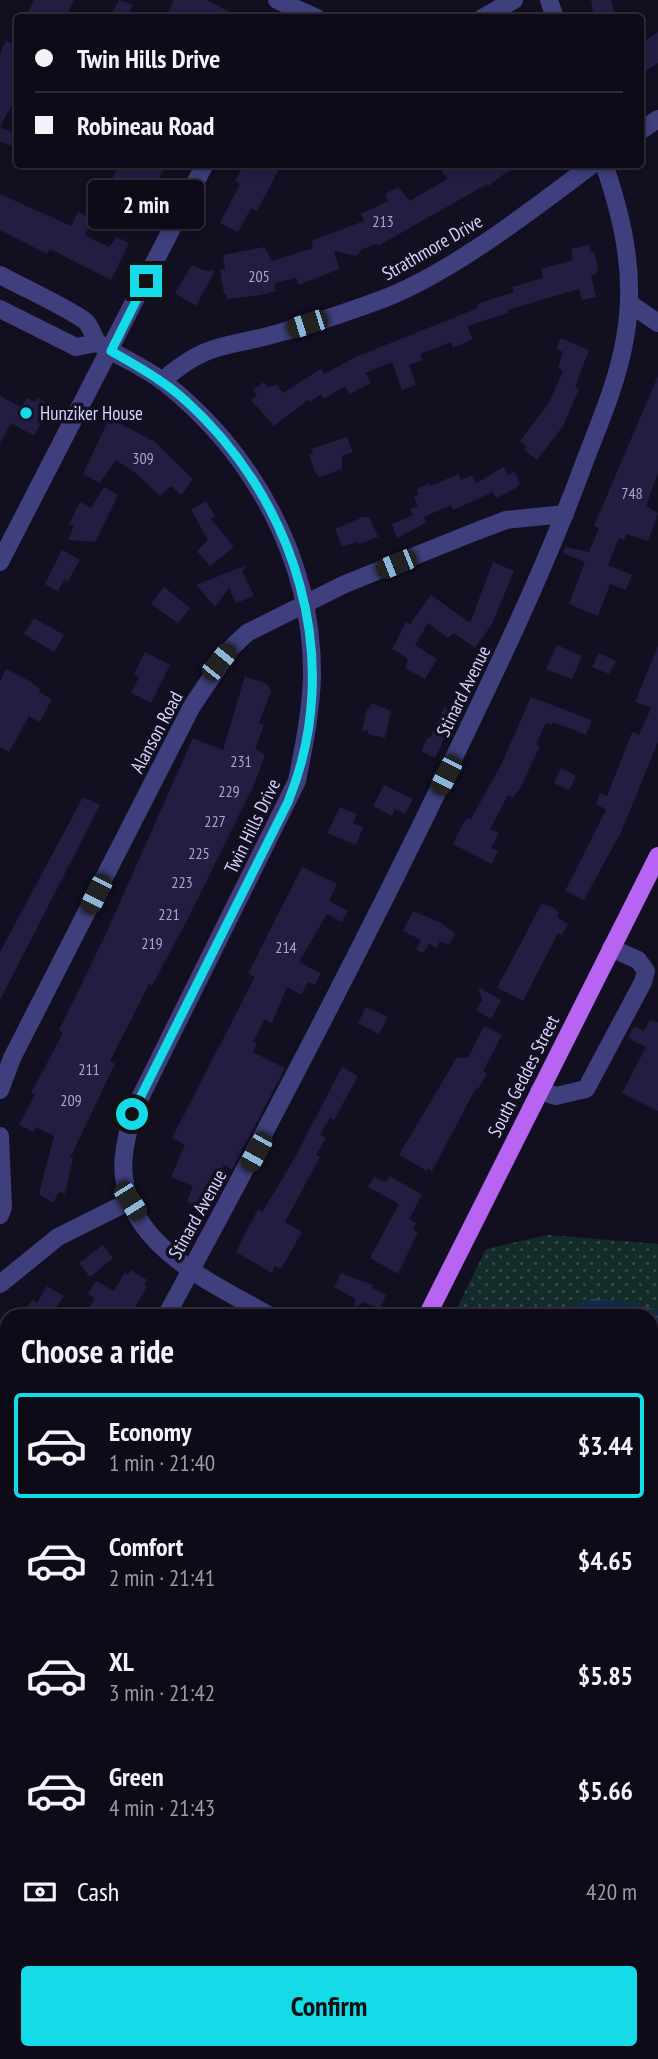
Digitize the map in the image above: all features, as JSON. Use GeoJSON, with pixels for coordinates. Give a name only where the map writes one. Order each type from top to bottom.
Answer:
{"type":"FeatureCollection","features":[{"type":"Feature","properties":{"kind":"main road","name":"South Geddes Street"},"geometry":{"type":"LineString","coordinates":[[430,1309],[611,948],[656,865]]}},
{"type":"Feature","properties":{"kind":"street"},"geometry":{"type":"LineString","coordinates":[[489,14],[514,0]]}},
{"type":"Feature","properties":{"kind":"street"},"geometry":{"type":"LineString","coordinates":[[282,5],[306,14]]}},
{"type":"Feature","properties":{"kind":"street"},"geometry":{"type":"LineString","coordinates":[[0,562],[104,347],[203,168]]}},
{"type":"Feature","properties":{"kind":"street","name":"Strathmore Drive"},"geometry":{"type":"LineString","coordinates":[[162,381],[183,362],[214,347],[281,333],[386,298],[433,274],[519,219],[588,168]]}},
{"type":"Feature","properties":{"kind":"street","name":"Stinard Avenue"},"geometry":{"type":"LineString","coordinates":[[170,1309],[256,1152],[446,775],[521,617],[565,514],[613,388],[625,337],[629,303],[627,244],[605,168]]}},
{"type":"Feature","properties":{"kind":"street"},"geometry":{"type":"LineString","coordinates":[[0,275],[87,322],[104,347]]}},
{"type":"Feature","properties":{"kind":"street"},"geometry":{"type":"LineString","coordinates":[[629,303],[658,323]]}},
{"type":"Feature","properties":{"kind":"street"},"geometry":{"type":"LineString","coordinates":[[0,309],[76,347],[104,347]]}},
{"type":"Feature","properties":{"kind":"street","name":"Twin Hills Drive"},"geometry":{"type":"LineString","coordinates":[[104,347],[162,381],[187,401],[215,431],[257,485],[285,535],[306,605],[312,675],[308,730],[297,780],[132,1114],[124,1155],[123,1175],[130,1201],[154,1241],[191,1270],[258,1309]]}},
{"type":"Feature","properties":{"kind":"street","name":"Alanson Road"},"geometry":{"type":"LineString","coordinates":[[0,1090],[12,1058],[192,706],[219,662],[247,634],[345,584],[506,520],[565,514]]}},
{"type":"Feature","properties":{"kind":"street"},"geometry":{"type":"LineString","coordinates":[[539,1091],[566,1096],[588,1086],[652,973],[638,960],[611,948]]}},
{"type":"Feature","properties":{"kind":"street"},"geometry":{"type":"LineString","coordinates":[[0,1136],[3,1207],[0,1215]]}},
{"type":"Feature","properties":{"kind":"street"},"geometry":{"type":"LineString","coordinates":[[0,1284],[58,1237],[130,1201]]}},
{"type":"Feature","properties":{"kind":"green space"},"geometry":{"type":"Polygon","coordinates":[[[548,1235],[658,1244],[658,1309],[456,1309],[486,1249],[548,1235]]]}},
{"type":"Feature","properties":{"kind":"water"},"geometry":{"type":"Polygon","coordinates":[[[592,1299],[628,1302],[654,1309],[563,1309],[592,1299]]]}},
{"type":"Feature","properties":{"kind":"building"},"geometry":{"type":"Polygon","coordinates":[[[34,0],[74,0],[67,14],[27,14],[34,0]]]}},
{"type":"Feature","properties":{"kind":"building"},"geometry":{"type":"Polygon","coordinates":[[[119,0],[133,5],[129,14],[111,14],[119,0]]]}},
{"type":"Feature","properties":{"kind":"building"},"geometry":{"type":"Polygon","coordinates":[[[174,0],[207,0],[234,14],[168,14],[174,0]]]}},
{"type":"Feature","properties":{"kind":"building"},"geometry":{"type":"Polygon","coordinates":[[[591,0],[611,0],[614,14],[593,14],[591,0]]]}},
{"type":"Feature","properties":{"kind":"building"},"geometry":{"type":"Polygon","coordinates":[[[658,32],[658,63],[644,72],[644,41],[658,32]]]}},
{"type":"Feature","properties":{"kind":"building"},"geometry":{"type":"Polygon","coordinates":[[[6,41],[14,45],[14,92],[11,98],[14,101],[0,127],[0,54],[6,41]]]}},
{"type":"Feature","properties":{"kind":"building"},"geometry":{"type":"Polygon","coordinates":[[[0,127],[14,133],[14,147],[0,141],[0,127]]]}},
{"type":"Feature","properties":{"kind":"building"},"geometry":{"type":"Polygon","coordinates":[[[118,168],[164,168],[147,204],[109,185],[118,168]]]}},
{"type":"Feature","properties":{"kind":"building"},"geometry":{"type":"Polygon","coordinates":[[[242,168],[273,168],[278,171],[257,211],[251,208],[238,232],[220,223],[240,184],[235,181],[242,168]]]}},
{"type":"Feature","properties":{"kind":"building"},"geometry":{"type":"Polygon","coordinates":[[[440,168],[513,168],[488,186],[487,184],[378,246],[377,244],[362,249],[357,256],[334,251],[339,269],[299,285],[296,278],[274,283],[276,291],[260,295],[227,299],[226,293],[224,294],[220,270],[225,269],[223,255],[264,247],[272,261],[313,248],[311,241],[364,221],[361,214],[388,201],[385,194],[398,187],[410,201],[447,179],[440,168]]]}},
{"type":"Feature","properties":{"kind":"building"},"geometry":{"type":"Polygon","coordinates":[[[0,194],[71,226],[78,212],[93,219],[85,235],[109,247],[116,237],[129,243],[111,280],[50,249],[47,254],[0,230],[0,194]]]}},
{"type":"Feature","properties":{"kind":"building"},"geometry":{"type":"Polygon","coordinates":[[[589,245],[591,252],[594,252],[598,268],[597,274],[591,275],[596,297],[582,300],[579,289],[507,310],[508,313],[467,326],[473,339],[453,348],[451,342],[420,354],[423,360],[409,365],[416,385],[402,390],[392,362],[365,373],[371,383],[349,394],[345,386],[324,399],[321,394],[310,402],[308,400],[274,426],[251,400],[257,395],[253,390],[264,382],[268,387],[277,385],[283,393],[321,369],[324,374],[358,356],[478,308],[477,304],[514,292],[512,287],[543,278],[541,269],[573,260],[571,249],[589,245]]]}},
{"type":"Feature","properties":{"kind":"building"},"geometry":{"type":"Polygon","coordinates":[[[192,265],[205,271],[215,270],[196,306],[175,293],[192,265]]]}},
{"type":"Feature","properties":{"kind":"building"},"geometry":{"type":"Polygon","coordinates":[[[561,338],[589,350],[575,387],[579,389],[563,426],[537,460],[524,450],[527,446],[520,441],[549,403],[563,371],[558,368],[563,352],[556,349],[561,338]]]}},
{"type":"Feature","properties":{"kind":"building"},"geometry":{"type":"Polygon","coordinates":[[[658,376],[658,473],[646,506],[658,513],[648,541],[627,534],[624,540],[619,538],[608,565],[632,575],[626,590],[610,584],[598,616],[569,604],[585,562],[563,553],[565,547],[589,552],[599,528],[594,526],[658,376]]]}},
{"type":"Feature","properties":{"kind":"building","name":"Hunziker House"},"geometry":{"type":"Polygon","coordinates":[[[0,396],[21,407],[27,398],[35,402],[37,398],[50,405],[34,436],[11,423],[0,443],[0,396]]]}},
{"type":"Feature","properties":{"kind":"building"},"geometry":{"type":"Polygon","coordinates":[[[118,418],[119,423],[155,442],[193,479],[181,495],[171,486],[160,496],[137,474],[116,460],[100,483],[83,474],[108,421],[118,418]]]}},
{"type":"Feature","properties":{"kind":"building"},"geometry":{"type":"Polygon","coordinates":[[[347,437],[353,452],[342,456],[342,469],[320,477],[316,474],[309,455],[313,454],[311,449],[347,437]]]}},
{"type":"Feature","properties":{"kind":"building"},"geometry":{"type":"Polygon","coordinates":[[[504,467],[508,475],[514,471],[520,483],[516,488],[496,498],[493,492],[453,510],[451,505],[424,517],[426,523],[397,538],[392,524],[413,515],[410,509],[418,506],[414,497],[419,494],[417,489],[458,474],[461,480],[472,475],[476,483],[504,467]]]}},
{"type":"Feature","properties":{"kind":"building"},"geometry":{"type":"Polygon","coordinates":[[[104,487],[118,495],[95,542],[68,540],[74,526],[69,524],[80,502],[91,508],[104,487]]]}},
{"type":"Feature","properties":{"kind":"building"},"geometry":{"type":"Polygon","coordinates":[[[206,501],[215,516],[211,519],[234,547],[210,566],[197,551],[208,540],[191,510],[206,501]]]}},
{"type":"Feature","properties":{"kind":"building"},"geometry":{"type":"Polygon","coordinates":[[[369,517],[378,537],[359,544],[358,542],[342,546],[335,529],[369,517]]]}},
{"type":"Feature","properties":{"kind":"building"},"geometry":{"type":"Polygon","coordinates":[[[62,550],[80,560],[68,581],[64,579],[58,591],[45,584],[62,550]]]}},
{"type":"Feature","properties":{"kind":"building"},"geometry":{"type":"Polygon","coordinates":[[[493,562],[514,571],[492,624],[475,648],[454,633],[448,638],[428,623],[415,645],[437,659],[425,679],[408,670],[405,667],[408,661],[406,657],[392,649],[406,622],[410,624],[431,595],[470,623],[493,562]]]}},
{"type":"Feature","properties":{"kind":"building"},"geometry":{"type":"Polygon","coordinates":[[[247,565],[242,571],[254,596],[236,603],[229,588],[215,607],[196,585],[247,565]]]}},
{"type":"Feature","properties":{"kind":"building"},"geometry":{"type":"Polygon","coordinates":[[[164,587],[190,608],[178,623],[151,604],[164,587]]]}},
{"type":"Feature","properties":{"kind":"building"},"geometry":{"type":"Polygon","coordinates":[[[34,618],[64,635],[54,652],[24,634],[34,618]]]}},
{"type":"Feature","properties":{"kind":"building"},"geometry":{"type":"Polygon","coordinates":[[[557,645],[582,656],[572,679],[546,669],[557,645]]]}},
{"type":"Feature","properties":{"kind":"building"},"geometry":{"type":"Polygon","coordinates":[[[658,646],[658,742],[621,832],[584,900],[565,891],[606,810],[596,804],[600,793],[607,796],[631,735],[633,732],[639,735],[651,708],[635,702],[658,646]]]}},
{"type":"Feature","properties":{"kind":"building"},"geometry":{"type":"Polygon","coordinates":[[[145,652],[170,665],[151,703],[131,693],[139,677],[134,674],[145,652]]]}},
{"type":"Feature","properties":{"kind":"building"},"geometry":{"type":"Polygon","coordinates":[[[599,653],[616,661],[609,674],[592,667],[599,653]]]}},
{"type":"Feature","properties":{"kind":"building"},"geometry":{"type":"Polygon","coordinates":[[[6,669],[31,682],[40,689],[39,692],[52,699],[40,722],[29,716],[9,752],[0,747],[0,681],[6,669]]]}},
{"type":"Feature","properties":{"kind":"building"},"geometry":{"type":"Polygon","coordinates":[[[245,676],[267,684],[271,691],[259,723],[264,725],[255,749],[265,755],[254,785],[185,924],[152,986],[149,984],[110,1061],[115,1064],[70,1158],[73,1158],[65,1194],[59,1192],[53,1203],[39,1194],[54,1136],[36,1127],[33,1132],[19,1125],[35,1095],[31,1093],[63,1033],[59,1030],[105,936],[193,738],[223,750],[245,676]]]}},
{"type":"Feature","properties":{"kind":"building"},"geometry":{"type":"Polygon","coordinates":[[[531,697],[592,720],[586,735],[553,722],[552,725],[546,723],[536,744],[540,746],[520,788],[513,797],[508,795],[490,829],[499,833],[491,848],[498,851],[492,864],[453,844],[463,823],[468,818],[471,819],[502,763],[531,697]]]}},
{"type":"Feature","properties":{"kind":"building"},"geometry":{"type":"Polygon","coordinates":[[[372,703],[391,711],[385,738],[362,730],[366,712],[372,703]]]}},
{"type":"Feature","properties":{"kind":"building"},"geometry":{"type":"Polygon","coordinates":[[[444,708],[456,713],[435,758],[421,751],[444,708]]]}},
{"type":"Feature","properties":{"kind":"building"},"geometry":{"type":"Polygon","coordinates":[[[561,768],[576,776],[569,790],[554,783],[561,768]]]}},
{"type":"Feature","properties":{"kind":"building"},"geometry":{"type":"Polygon","coordinates":[[[384,785],[413,799],[405,814],[395,809],[392,816],[373,806],[384,785]]]}},
{"type":"Feature","properties":{"kind":"building"},"geometry":{"type":"Polygon","coordinates":[[[83,797],[100,805],[0,1000],[0,952],[83,797]]]}},
{"type":"Feature","properties":{"kind":"building"},"geometry":{"type":"Polygon","coordinates":[[[340,807],[357,814],[353,823],[363,827],[356,845],[327,833],[340,807]]]}},
{"type":"Feature","properties":{"kind":"building"},"geometry":{"type":"Polygon","coordinates":[[[302,867],[337,884],[329,901],[348,911],[342,922],[327,914],[299,962],[321,973],[315,985],[308,982],[301,995],[287,987],[272,1023],[265,1019],[253,1042],[257,1044],[253,1052],[285,1068],[232,1170],[224,1165],[204,1210],[187,1202],[193,1186],[171,1177],[185,1145],[172,1138],[255,977],[248,974],[302,867]]]}},
{"type":"Feature","properties":{"kind":"building"},"geometry":{"type":"Polygon","coordinates":[[[542,903],[554,908],[559,913],[557,917],[568,924],[562,935],[558,933],[523,1001],[497,988],[542,903]]]}},
{"type":"Feature","properties":{"kind":"building"},"geometry":{"type":"Polygon","coordinates":[[[413,911],[441,923],[455,934],[449,945],[440,941],[437,948],[429,944],[423,953],[416,950],[421,940],[403,931],[413,911]]]}},
{"type":"Feature","properties":{"kind":"building"},"geometry":{"type":"Polygon","coordinates":[[[478,987],[501,1000],[491,1019],[476,1010],[482,1000],[478,987]]]}},
{"type":"Feature","properties":{"kind":"building"},"geometry":{"type":"Polygon","coordinates":[[[366,1007],[388,1017],[379,1034],[358,1023],[366,1007]]]}},
{"type":"Feature","properties":{"kind":"building"},"geometry":{"type":"Polygon","coordinates":[[[650,1020],[658,1022],[658,1111],[622,1093],[646,1047],[628,1038],[634,1026],[644,1031],[650,1020]]]}},
{"type":"Feature","properties":{"kind":"building"},"geometry":{"type":"Polygon","coordinates":[[[484,1026],[502,1035],[483,1071],[487,1074],[478,1089],[476,1088],[432,1171],[428,1168],[427,1171],[399,1155],[457,1057],[468,1058],[484,1026]]]}},
{"type":"Feature","properties":{"kind":"building"},"geometry":{"type":"Polygon","coordinates":[[[342,1067],[358,1076],[334,1120],[330,1118],[320,1135],[326,1138],[316,1155],[320,1157],[285,1222],[302,1232],[281,1269],[275,1266],[272,1273],[236,1252],[258,1209],[263,1211],[293,1161],[342,1067]]]}},
{"type":"Feature","properties":{"kind":"building"},"geometry":{"type":"Polygon","coordinates":[[[390,1176],[422,1195],[409,1219],[416,1223],[413,1229],[418,1232],[398,1274],[370,1258],[399,1204],[368,1187],[374,1177],[386,1182],[390,1176]]]}},
{"type":"Feature","properties":{"kind":"building"},"geometry":{"type":"Polygon","coordinates":[[[103,1245],[113,1258],[90,1277],[79,1263],[103,1245]]]}},
{"type":"Feature","properties":{"kind":"building"},"geometry":{"type":"Polygon","coordinates":[[[131,1270],[147,1280],[144,1285],[147,1286],[134,1309],[89,1309],[95,1298],[88,1294],[96,1281],[114,1291],[125,1272],[128,1275],[131,1270]]]}},
{"type":"Feature","properties":{"kind":"building"},"geometry":{"type":"Polygon","coordinates":[[[341,1273],[373,1285],[372,1288],[386,1295],[379,1309],[364,1302],[355,1307],[355,1299],[334,1287],[341,1273]]]}},
{"type":"Feature","properties":{"kind":"building"},"geometry":{"type":"Polygon","coordinates":[[[47,1286],[64,1296],[55,1309],[26,1309],[33,1300],[37,1303],[47,1286]]]}},
{"type":"Feature","properties":{"kind":"place","name":"Hunziker House"},"geometry":{"type":"Point","coordinates":[26,413]}},
{"type":"Feature","properties":{"kind":"route"},"geometry":{"type":"LineString","coordinates":[[132,1114],[288,802],[297,780],[308,730],[312,675],[306,605],[299,576],[285,535],[257,485],[224,441],[187,401],[162,381],[111,351],[146,281]]}}]}
